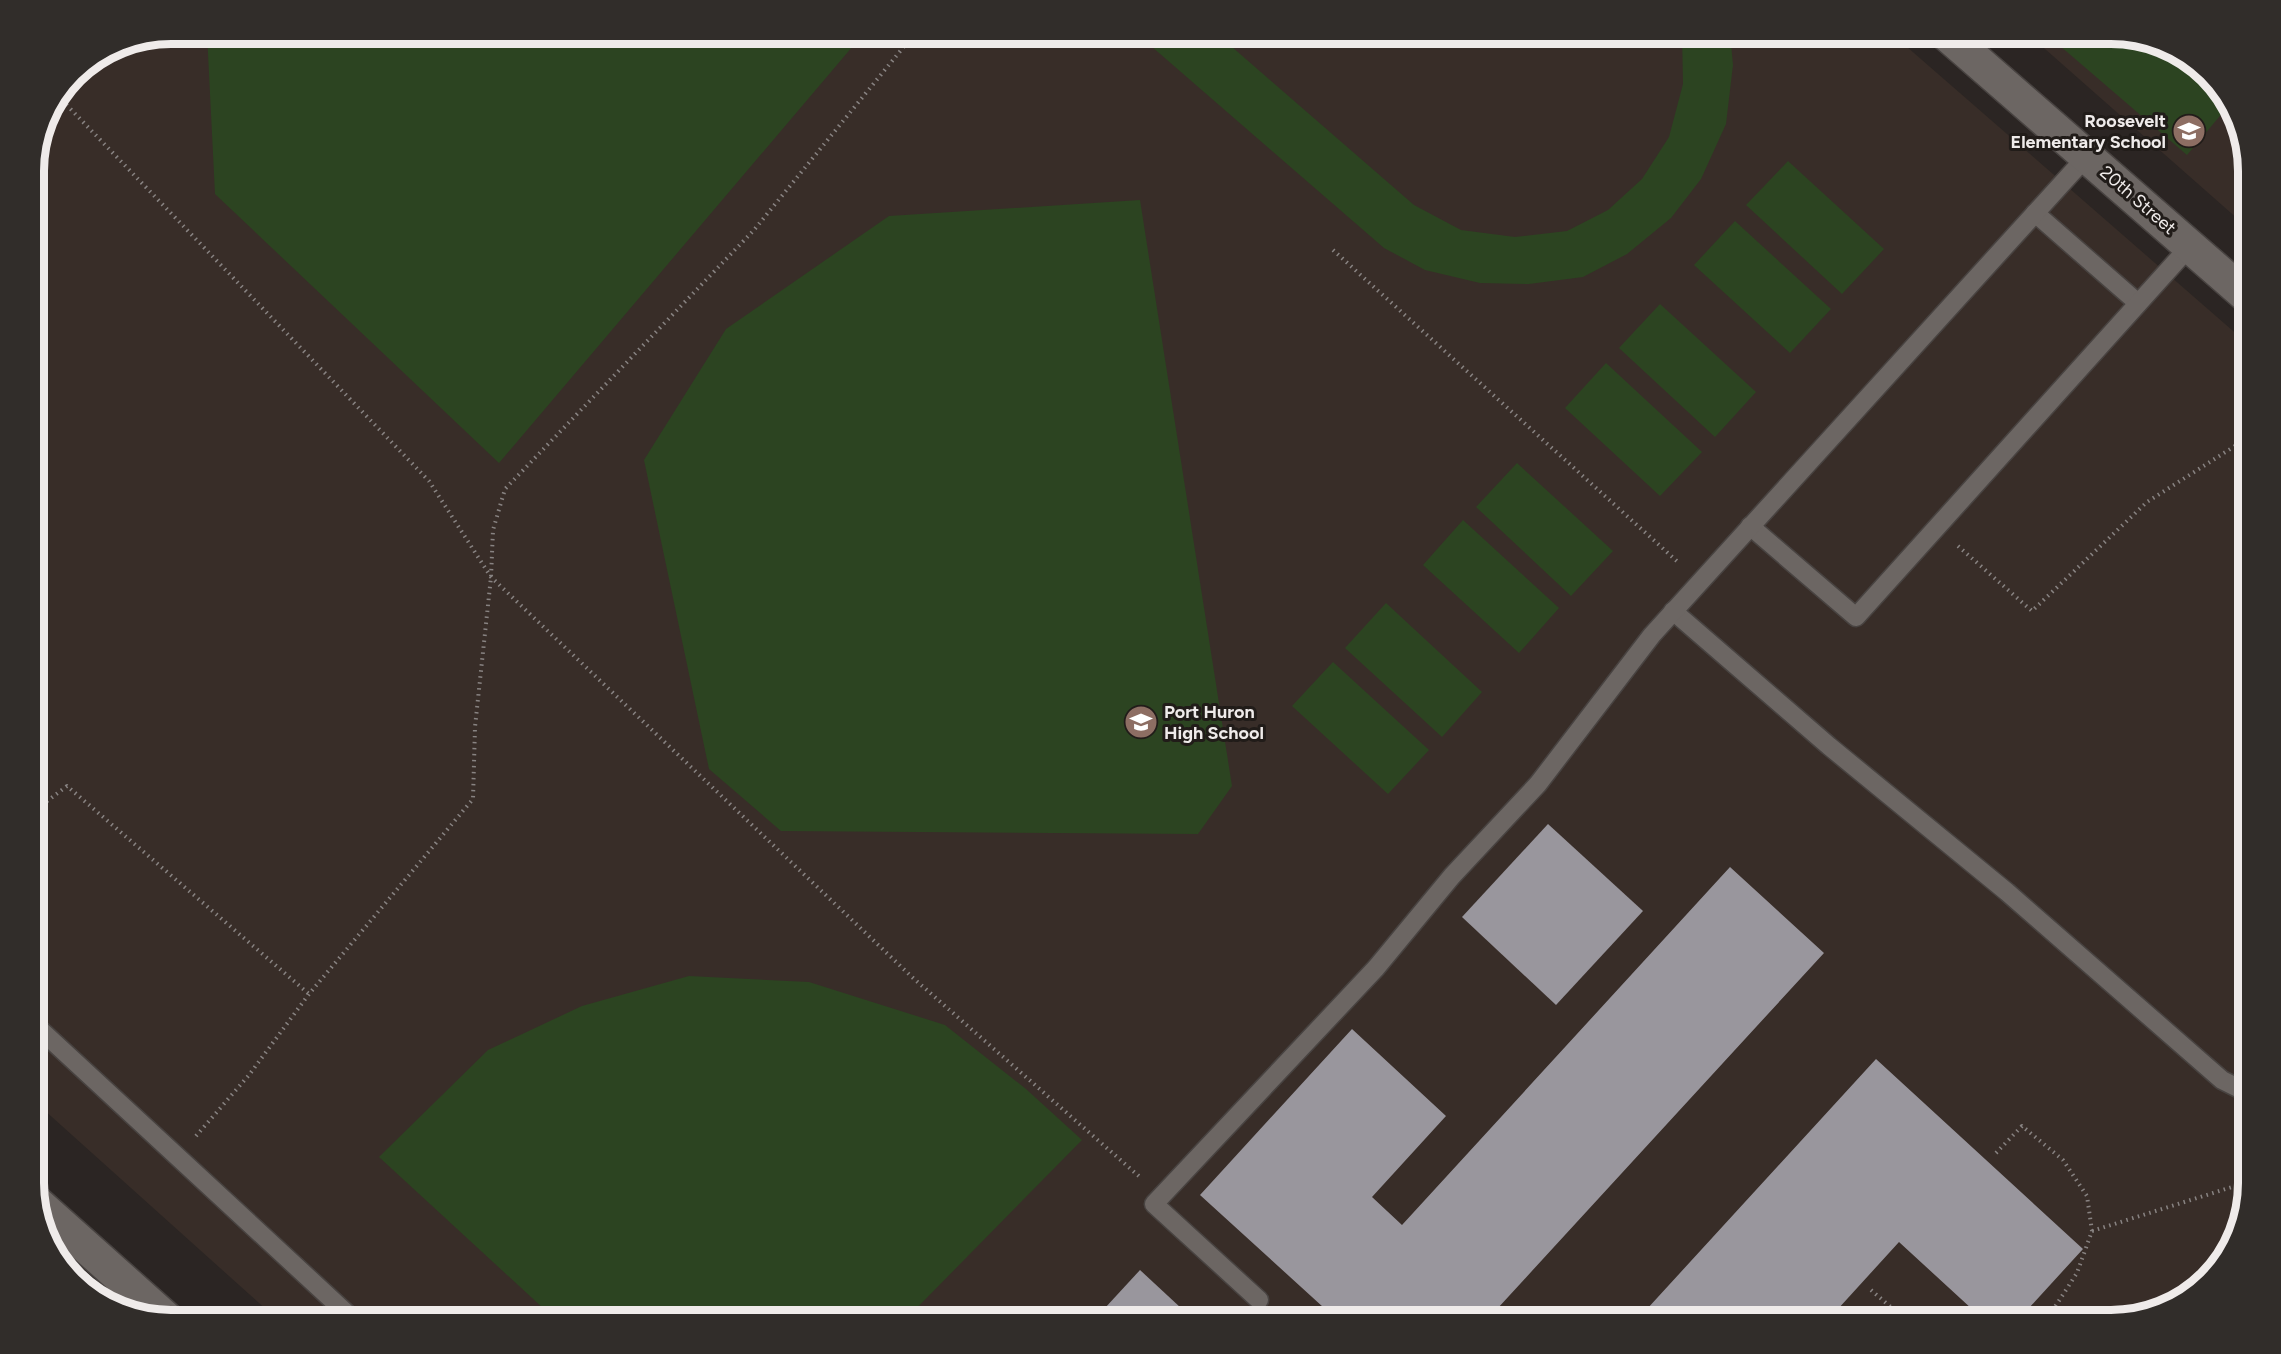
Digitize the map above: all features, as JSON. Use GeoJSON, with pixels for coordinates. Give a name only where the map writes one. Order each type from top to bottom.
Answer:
{"type":"FeatureCollection","features":[{"type":"Feature","properties":{"kind":"street","name":"20th Street"},"geometry":{"type":"LineString","coordinates":[[1959,44],[2237,287]]}},
{"type":"Feature","properties":{"kind":"street"},"geometry":{"type":"LineString","coordinates":[[47,1212],[156,1309]]}},
{"type":"Feature","properties":{"kind":"lane"},"geometry":{"type":"LineString","coordinates":[[1259,1300],[1154,1204],[1376,968],[1452,876],[1538,784],[1673,611],[2087,156]]}},
{"type":"Feature","properties":{"kind":"lane"},"geometry":{"type":"LineString","coordinates":[[2035,213],[2138,303]]}},
{"type":"Feature","properties":{"kind":"lane"},"geometry":{"type":"LineString","coordinates":[[1750,526],[1856,617],[2190,246]]}},
{"type":"Feature","properties":{"kind":"lane"},"geometry":{"type":"LineString","coordinates":[[1673,611],[1829,746],[2007,892],[2222,1080],[2238,1089]]}},
{"type":"Feature","properties":{"kind":"lane"},"geometry":{"type":"LineString","coordinates":[[44,1033],[343,1310]]}},
{"type":"Feature","properties":{"kind":"path"},"geometry":{"type":"LineString","coordinates":[[178,1157],[249,1075],[309,994],[473,799],[475,727],[491,577],[493,531],[506,489],[754,230],[906,44]]}},
{"type":"Feature","properties":{"kind":"path"},"geometry":{"type":"LineString","coordinates":[[64,102],[429,481],[491,577],[912,977],[1162,1196]]}},
{"type":"Feature","properties":{"kind":"path"},"geometry":{"type":"LineString","coordinates":[[1333,250],[1699,582]]}},
{"type":"Feature","properties":{"kind":"path"},"geometry":{"type":"LineString","coordinates":[[1937,527],[2032,611],[2147,502],[2235,446]]}},
{"type":"Feature","properties":{"kind":"path"},"geometry":{"type":"LineString","coordinates":[[44,803],[67,786],[309,994]]}},
{"type":"Feature","properties":{"kind":"path"},"geometry":{"type":"LineString","coordinates":[[1996,1153],[2022,1126],[2063,1160],[2087,1196],[2092,1231],[2077,1273],[2053,1310]]}},
{"type":"Feature","properties":{"kind":"path"},"geometry":{"type":"LineString","coordinates":[[2092,1231],[2238,1185]]}},
{"type":"Feature","properties":{"kind":"path"},"geometry":{"type":"LineString","coordinates":[[1871,1290],[1894,1310]]}},
{"type":"Feature","properties":{"kind":"shaded area","name":"Port Huron High School"},"geometry":{"type":"Polygon","coordinates":[[[162,44],[1904,44],[2237,335],[2238,1184],[2233,1217],[2221,1247],[2200,1273],[2174,1294],[2144,1306],[2111,1310],[267,1310],[44,1110],[44,162],[48,137],[60,107],[87,75],[107,60],[129,50],[162,44]]]}},
{"type":"Feature","properties":{"kind":"shaded area","name":"Roosevelt Elementary School"},"geometry":{"type":"Polygon","coordinates":[[[2039,44],[2127,45],[2159,53],[2188,70],[2211,93],[2221,107],[2233,137],[2237,162],[2237,218],[2039,44]]]}},
{"type":"Feature","properties":{"kind":"green space"},"geometry":{"type":"Polygon","coordinates":[[[208,44],[855,44],[499,463],[215,194],[208,44]]]}},
{"type":"Feature","properties":{"kind":"green space"},"geometry":{"type":"Polygon","coordinates":[[[1149,44],[1229,44],[1414,205],[1461,230],[1515,237],[1567,231],[1608,210],[1642,179],[1669,137],[1683,84],[1682,44],[1731,44],[1733,65],[1726,124],[1701,179],[1671,218],[1627,254],[1583,277],[1529,284],[1480,283],[1425,270],[1384,248],[1149,44]]]}},
{"type":"Feature","properties":{"kind":"green space"},"geometry":{"type":"Polygon","coordinates":[[[2058,44],[2111,44],[2144,48],[2174,60],[2188,70],[2211,93],[2223,112],[2187,155],[2058,44]]]}},
{"type":"Feature","properties":{"kind":"green space"},"geometry":{"type":"Polygon","coordinates":[[[1788,161],[1884,249],[1842,294],[1746,205],[1788,161]]]}},
{"type":"Feature","properties":{"kind":"green space"},"geometry":{"type":"Polygon","coordinates":[[[1140,200],[1232,786],[1198,834],[781,831],[709,769],[644,460],[726,329],[889,216],[1140,200]]]}},
{"type":"Feature","properties":{"kind":"green space"},"geometry":{"type":"Polygon","coordinates":[[[1735,221],[1831,309],[1790,353],[1694,265],[1735,221]]]}},
{"type":"Feature","properties":{"kind":"green space"},"geometry":{"type":"Polygon","coordinates":[[[1660,304],[1756,392],[1715,437],[1619,348],[1660,304]]]}},
{"type":"Feature","properties":{"kind":"green space"},"geometry":{"type":"Polygon","coordinates":[[[1606,363],[1702,452],[1660,496],[1565,408],[1606,363]]]}},
{"type":"Feature","properties":{"kind":"green space"},"geometry":{"type":"Polygon","coordinates":[[[1517,463],[1613,551],[1571,596],[1476,507],[1517,463]]]}},
{"type":"Feature","properties":{"kind":"green space"},"geometry":{"type":"Polygon","coordinates":[[[1463,520],[1559,608],[1519,653],[1423,565],[1463,520]]]}},
{"type":"Feature","properties":{"kind":"green space"},"geometry":{"type":"Polygon","coordinates":[[[1386,603],[1482,692],[1442,737],[1345,648],[1386,603]]]}},
{"type":"Feature","properties":{"kind":"green space"},"geometry":{"type":"Polygon","coordinates":[[[1333,662],[1429,750],[1388,794],[1292,706],[1333,662]]]}},
{"type":"Feature","properties":{"kind":"green space"},"geometry":{"type":"Polygon","coordinates":[[[689,976],[809,982],[945,1025],[1026,1089],[1082,1140],[915,1310],[545,1310],[379,1157],[488,1050],[582,1006],[689,976]]]}},
{"type":"Feature","properties":{"kind":"building"},"geometry":{"type":"Polygon","coordinates":[[[1548,824],[1643,911],[1556,1005],[1462,917],[1548,824]]]}},
{"type":"Feature","properties":{"kind":"building"},"geometry":{"type":"Polygon","coordinates":[[[1730,867],[1824,953],[1496,1310],[1320,1310],[1323,1307],[1200,1195],[1352,1029],[1446,1116],[1372,1197],[1402,1225],[1730,867]]]}},
{"type":"Feature","properties":{"kind":"building"},"geometry":{"type":"Polygon","coordinates":[[[1876,1059],[2083,1249],[2027,1310],[1973,1310],[1899,1242],[1837,1310],[1646,1310],[1876,1059]]]}},
{"type":"Feature","properties":{"kind":"building"},"geometry":{"type":"Polygon","coordinates":[[[1140,1270],[1183,1310],[1103,1310],[1140,1270]]]}},
{"type":"Feature","properties":{"kind":"place","name":"Roosevelt Elementary School"},"geometry":{"type":"Point","coordinates":[2189,131]}},
{"type":"Feature","properties":{"kind":"place","name":"Port Huron High School"},"geometry":{"type":"Point","coordinates":[1141,722]}}]}
